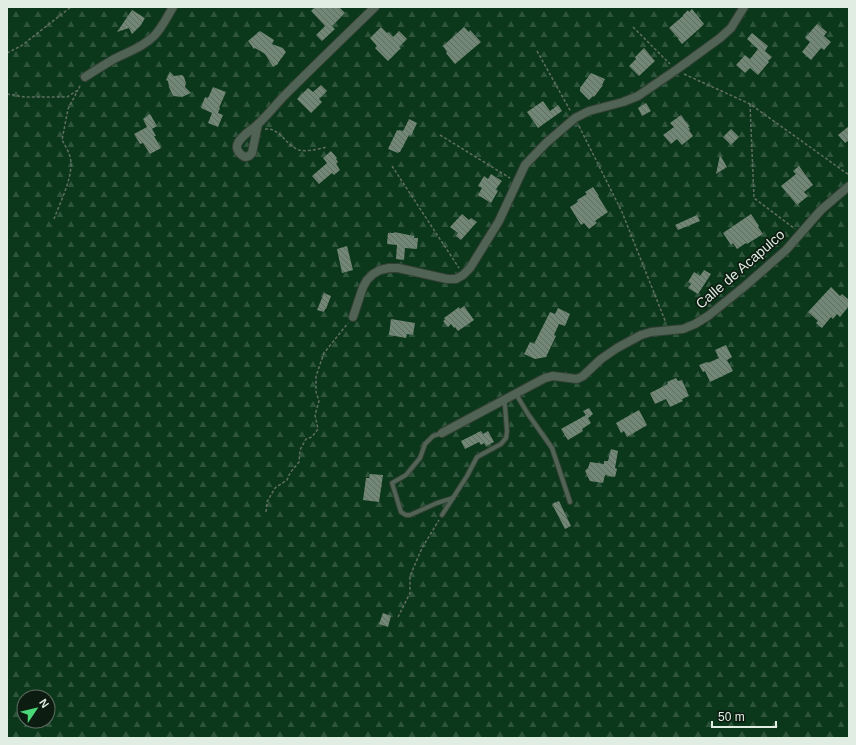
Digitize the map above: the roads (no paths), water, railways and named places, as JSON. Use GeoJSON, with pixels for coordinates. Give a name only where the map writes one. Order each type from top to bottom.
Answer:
{"type":"FeatureCollection","features":[{"type":"Feature","properties":{"kind":"street"},"geometry":{"type":"LineString","coordinates":[[84,77],[114,59],[142,46],[149,41],[160,29],[172,7]]}},
{"type":"Feature","properties":{"kind":"street"},"geometry":{"type":"LineString","coordinates":[[257,128],[284,96],[375,7]]}},
{"type":"Feature","properties":{"kind":"street"},"geometry":{"type":"LineString","coordinates":[[353,317],[363,287],[367,280],[380,270],[398,268],[446,279],[456,279],[463,275],[470,268],[498,221],[525,165],[532,157],[575,118],[589,111],[623,102],[638,96],[676,70],[720,38],[730,28],[744,7]]}},
{"type":"Feature","properties":{"kind":"street","name":"Calle de Acapulco"},"geometry":{"type":"LineString","coordinates":[[442,433],[545,378],[553,376],[577,379],[583,376],[601,359],[617,348],[641,335],[651,332],[683,329],[696,324],[745,286],[786,250],[821,210],[849,186]]}},
{"type":"Feature","properties":{"kind":"lane"},"geometry":{"type":"LineString","coordinates":[[516,394],[552,448],[570,502]]}},
{"type":"Feature","properties":{"kind":"lane"},"geometry":{"type":"LineString","coordinates":[[442,515],[467,476],[477,457],[501,444],[506,438],[507,431],[504,400]]}},
{"type":"Feature","properties":{"kind":"lane"},"geometry":{"type":"LineString","coordinates":[[442,433],[433,436],[425,444],[420,458],[406,475],[392,483],[401,512],[406,515],[410,515],[437,503],[453,498]]}}]}
